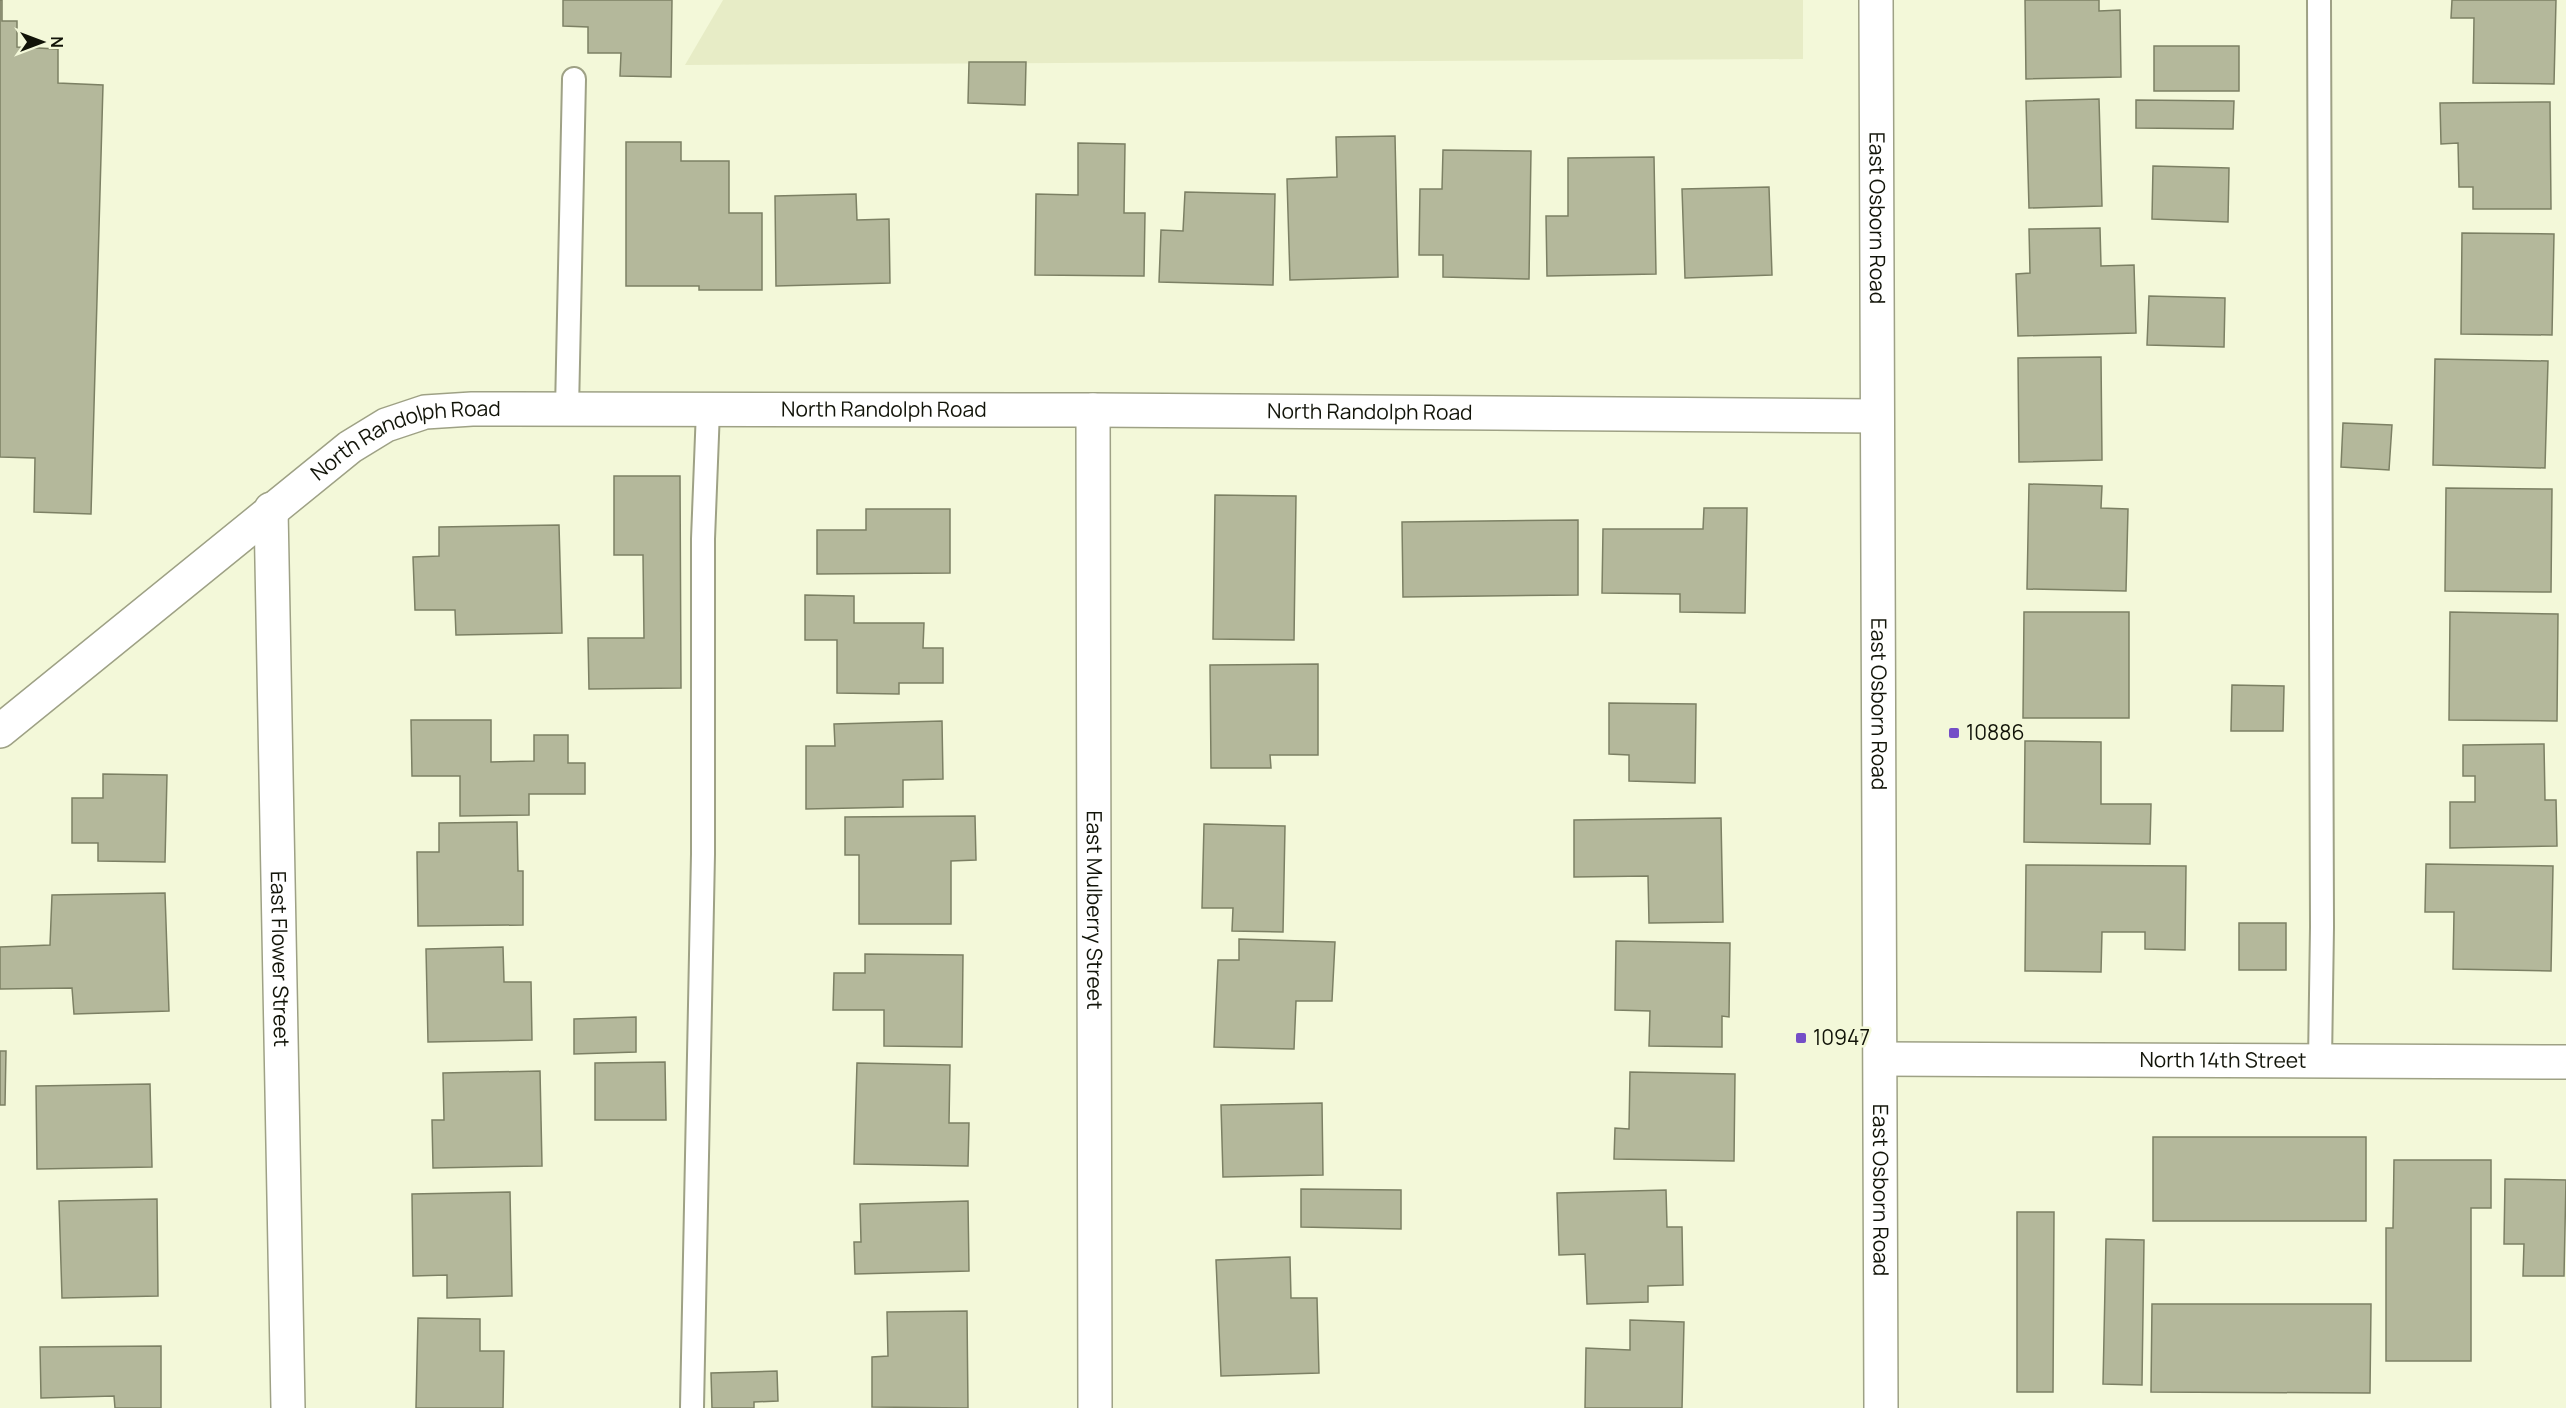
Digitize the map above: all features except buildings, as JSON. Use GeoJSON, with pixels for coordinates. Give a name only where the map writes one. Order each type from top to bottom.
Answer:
{"type":"FeatureCollection","features":[{"type":"Feature","properties":{"kind":"street","name":"East Osborn Road"},"geometry":{"type":"LineString","coordinates":[[1876,0],[1881,1408]]}},
{"type":"Feature","properties":{"kind":"street","name":"North Randolph Road"},"geometry":{"type":"LineString","coordinates":[[0,731],[350,447],[386,424],[425,412],[472,409],[1094,410],[1876,416]]}},
{"type":"Feature","properties":{"kind":"street","name":"East Mulberry Street"},"geometry":{"type":"LineString","coordinates":[[1094,410],[1095,1408]]}},
{"type":"Feature","properties":{"kind":"street","name":"East Flower Street"},"geometry":{"type":"LineString","coordinates":[[271,509],[288,1408]]}},
{"type":"Feature","properties":{"kind":"street","name":"North 14th Street"},"geometry":{"type":"LineString","coordinates":[[1881,1059],[2566,1062]]}},
{"type":"Feature","properties":{"kind":"lane"},"geometry":{"type":"LineString","coordinates":[[2319,0],[2322,927],[2320,1062]]}},
{"type":"Feature","properties":{"kind":"lane"},"geometry":{"type":"LineString","coordinates":[[567,410],[574,79]]}},
{"type":"Feature","properties":{"kind":"lane"},"geometry":{"type":"LineString","coordinates":[[692,1408],[703,854],[703,539],[708,410]]}},
{"type":"Feature","properties":{"kind":"shaded area"},"geometry":{"type":"Polygon","coordinates":[[[723,0],[1803,0],[1803,59],[685,65],[723,0]]]}},
{"type":"Feature","properties":{"kind":"place","name":"10886"},"geometry":{"type":"Point","coordinates":[1954,733]}},
{"type":"Feature","properties":{"kind":"place","name":"10947"},"geometry":{"type":"Point","coordinates":[1801,1038]}}]}
